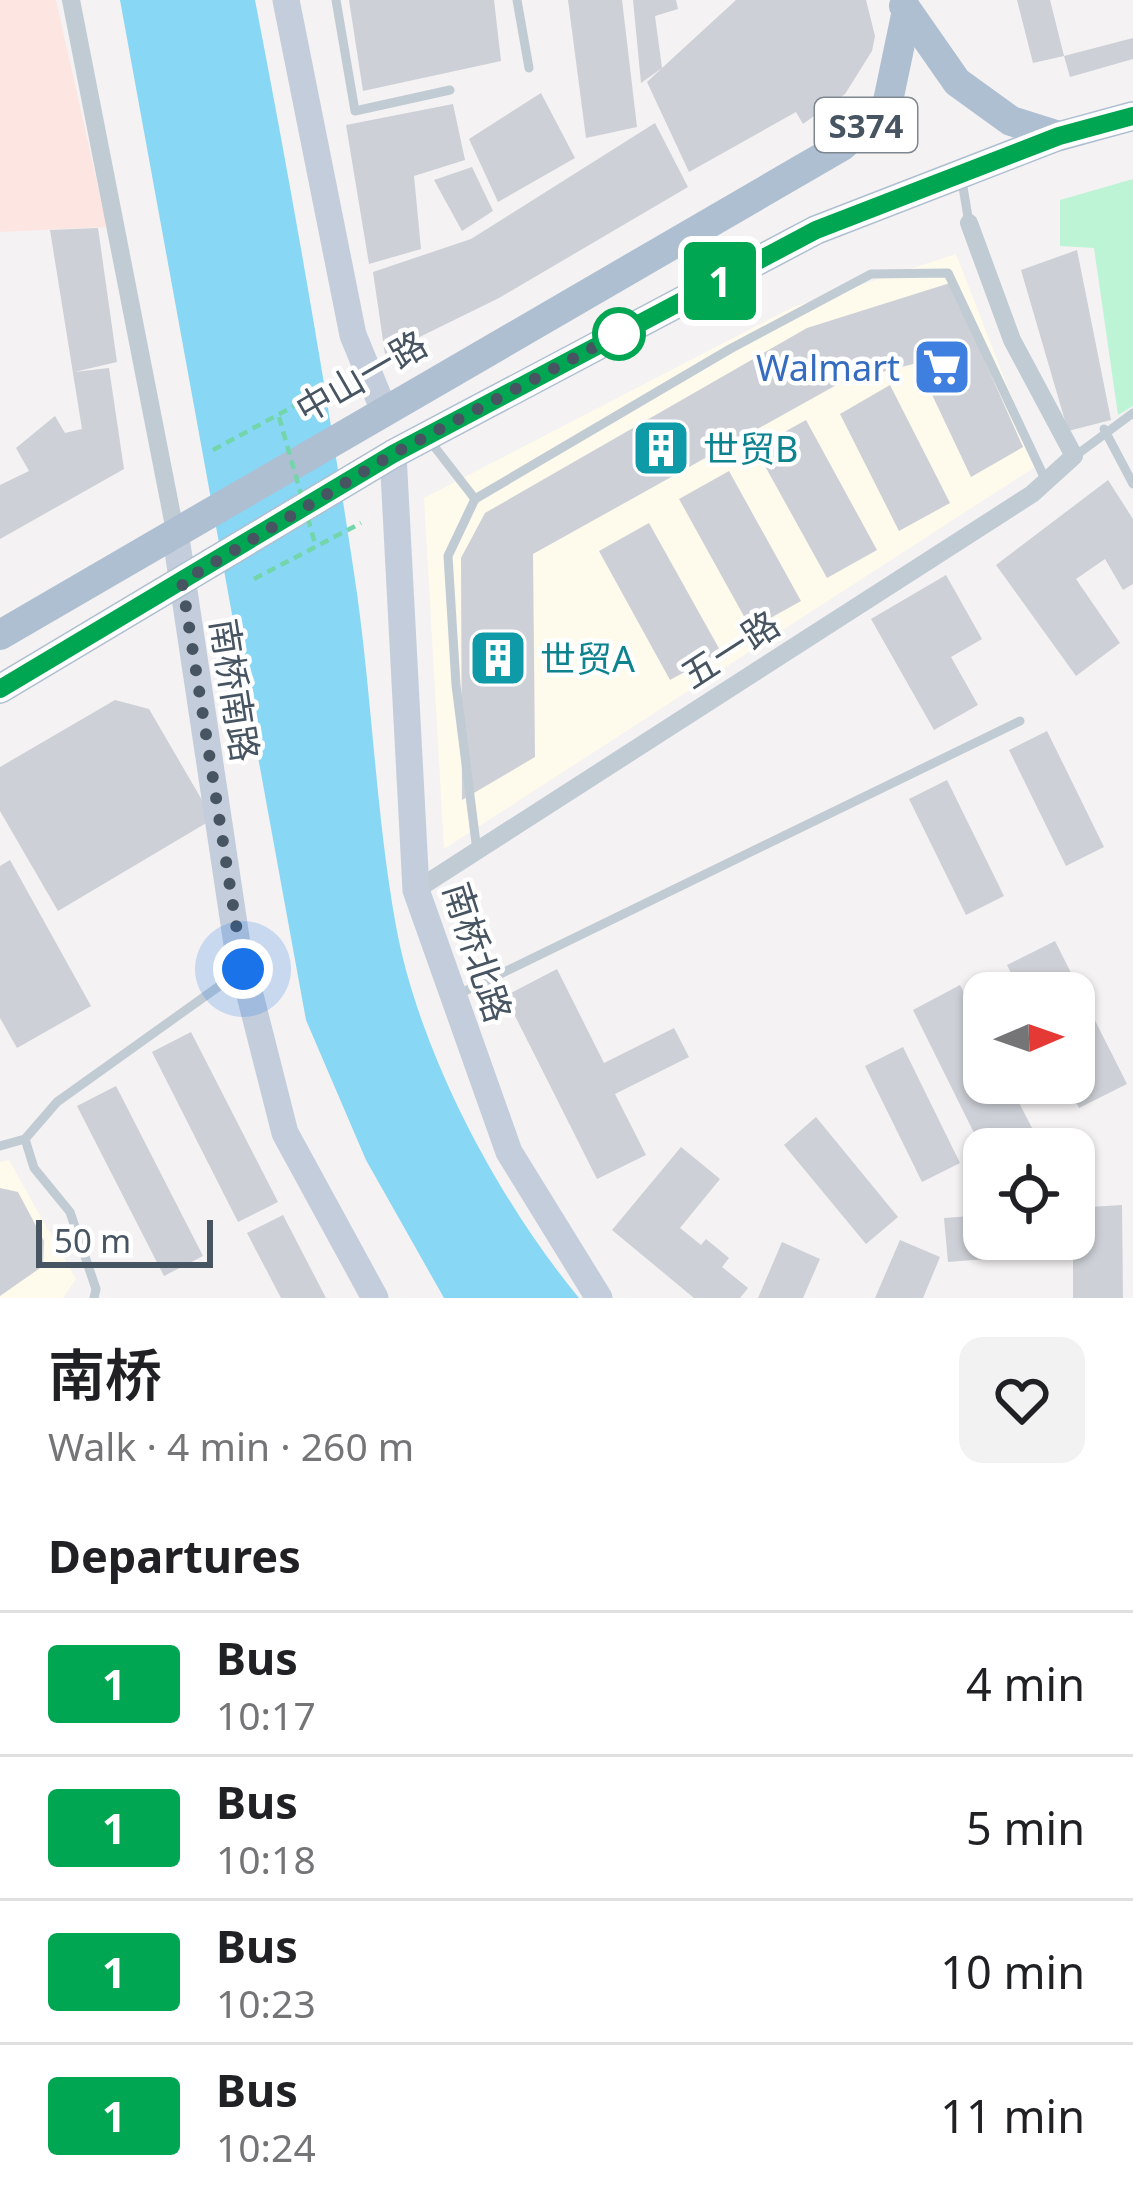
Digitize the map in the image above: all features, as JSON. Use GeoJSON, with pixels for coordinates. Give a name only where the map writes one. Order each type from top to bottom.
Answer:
{"type":"FeatureCollection","features":[{"type":"Feature","properties":{"kind":"main road","name":"中山一路"},"geometry":{"type":"LineString","coordinates":[[0,635],[383,408],[842,146],[887,106],[904,7]]}},
{"type":"Feature","properties":{"kind":"main road","name":"S374"},"geometry":{"type":"LineString","coordinates":[[904,7],[957,82],[1011,121],[1058,137]]}},
{"type":"Feature","properties":{"kind":"main road","name":"S374"},"geometry":{"type":"LineString","coordinates":[[182,582],[393,454],[816,230],[1058,137],[1133,116]]}},
{"type":"Feature","properties":{"kind":"main road"},"geometry":{"type":"LineString","coordinates":[[0,689],[182,582]]}},
{"type":"Feature","properties":{"kind":"street","name":"南桥南路"},"geometry":{"type":"LineString","coordinates":[[71,0],[175,531],[243,969],[285,1133],[375,1298]]}},
{"type":"Feature","properties":{"kind":"street"},"geometry":{"type":"LineString","coordinates":[[286,0],[353,335],[383,408]]}},
{"type":"Feature","properties":{"kind":"street"},"geometry":{"type":"LineString","coordinates":[[969,223],[1012,340],[1074,456]]}},
{"type":"Feature","properties":{"kind":"street","name":"南桥北路"},"geometry":{"type":"LineString","coordinates":[[393,454],[416,890],[509,1152],[599,1298]]}},
{"type":"Feature","properties":{"kind":"street","name":"五一路"},"geometry":{"type":"LineString","coordinates":[[416,890],[1046,481],[1074,456]]}},
{"type":"Feature","properties":{"kind":"lane"},"geometry":{"type":"LineString","coordinates":[[336,0],[355,111],[450,90]]}},
{"type":"Feature","properties":{"kind":"lane"},"geometry":{"type":"LineString","coordinates":[[517,0],[529,68]]}},
{"type":"Feature","properties":{"kind":"lane"},"geometry":{"type":"LineString","coordinates":[[961,173],[969,223]]}},
{"type":"Feature","properties":{"kind":"lane"},"geometry":{"type":"LineString","coordinates":[[477,850],[456,685],[448,556],[475,499],[730,349],[871,274],[948,273],[1046,481]]}},
{"type":"Feature","properties":{"kind":"lane","name":"五一路"},"geometry":{"type":"LineString","coordinates":[[1074,456],[1104,429],[1133,413]]}},
{"type":"Feature","properties":{"kind":"lane"},"geometry":{"type":"LineString","coordinates":[[1104,429],[1133,484]]}},
{"type":"Feature","properties":{"kind":"lane"},"geometry":{"type":"LineString","coordinates":[[427,436],[475,499]]}},
{"type":"Feature","properties":{"kind":"lane"},"geometry":{"type":"LineString","coordinates":[[454,996],[1020,721]]}},
{"type":"Feature","properties":{"kind":"lane"},"geometry":{"type":"LineString","coordinates":[[0,1146],[25,1139],[57,1102],[243,969]]}},
{"type":"Feature","properties":{"kind":"lane"},"geometry":{"type":"LineString","coordinates":[[25,1139],[34,1168],[70,1212],[96,1289],[94,1298]]}},
{"type":"Feature","properties":{"kind":"path"},"geometry":{"type":"LineString","coordinates":[[212,450],[332,386]]}},
{"type":"Feature","properties":{"kind":"path"},"geometry":{"type":"LineString","coordinates":[[279,417],[316,547]]}},
{"type":"Feature","properties":{"kind":"path"},"geometry":{"type":"LineString","coordinates":[[254,579],[361,523]]}},
{"type":"Feature","properties":{"kind":"shaded area"},"geometry":{"type":"Polygon","coordinates":[[[0,0],[56,0],[107,227],[0,232],[0,0]]]}},
{"type":"Feature","properties":{"kind":"shaded area"},"geometry":{"type":"Polygon","coordinates":[[[956,254],[1038,465],[444,849],[424,498],[793,307],[956,254]]]}},
{"type":"Feature","properties":{"kind":"shaded area"},"geometry":{"type":"Polygon","coordinates":[[[9,1160],[76,1279],[63,1298],[0,1298],[0,1162],[9,1160]]]}},
{"type":"Feature","properties":{"kind":"green space"},"geometry":{"type":"Polygon","coordinates":[[[1133,179],[1133,406],[1118,415],[1094,248],[1060,246],[1060,200],[1133,179]]]}},
{"type":"Feature","properties":{"kind":"water"},"geometry":{"type":"Polygon","coordinates":[[[120,0],[255,0],[343,501],[389,882],[407,974],[423,1024],[466,1122],[519,1216],[579,1298],[444,1298],[366,1160],[306,1020],[120,0]]]}},
{"type":"Feature","properties":{"kind":"building"},"geometry":{"type":"Polygon","coordinates":[[[349,0],[494,0],[501,61],[363,91],[349,0]]]}},
{"type":"Feature","properties":{"kind":"building"},"geometry":{"type":"Polygon","coordinates":[[[568,0],[622,0],[637,127],[586,138],[568,0]]]}},
{"type":"Feature","properties":{"kind":"building"},"geometry":{"type":"Polygon","coordinates":[[[633,0],[676,0],[678,9],[655,16],[662,68],[641,83],[633,0]]]}},
{"type":"Feature","properties":{"kind":"building"},"geometry":{"type":"Polygon","coordinates":[[[736,0],[866,0],[875,36],[872,51],[845,94],[803,124],[796,112],[689,172],[647,82],[736,0]]]}},
{"type":"Feature","properties":{"kind":"building"},"geometry":{"type":"Polygon","coordinates":[[[1017,0],[1050,0],[1064,56],[1033,63],[1017,0]]]}},
{"type":"Feature","properties":{"kind":"building"},"geometry":{"type":"Polygon","coordinates":[[[1133,38],[1133,59],[1070,77],[1064,56],[1133,38]]]}},
{"type":"Feature","properties":{"kind":"building"},"geometry":{"type":"Polygon","coordinates":[[[541,93],[575,158],[498,202],[469,139],[541,93]]]}},
{"type":"Feature","properties":{"kind":"building"},"geometry":{"type":"Polygon","coordinates":[[[453,104],[465,160],[414,176],[421,249],[369,264],[346,125],[453,104]]]}},
{"type":"Feature","properties":{"kind":"building"},"geometry":{"type":"Polygon","coordinates":[[[655,123],[688,187],[499,298],[385,354],[373,272],[471,239],[655,123]]]}},
{"type":"Feature","properties":{"kind":"building"},"geometry":{"type":"Polygon","coordinates":[[[472,167],[493,211],[462,231],[434,180],[472,167]]]}},
{"type":"Feature","properties":{"kind":"building"},"geometry":{"type":"Polygon","coordinates":[[[98,228],[117,362],[74,372],[109,368],[124,469],[0,539],[0,485],[29,471],[16,448],[55,416],[65,433],[82,429],[50,230],[98,228]]]}},
{"type":"Feature","properties":{"kind":"building"},"geometry":{"type":"Polygon","coordinates":[[[1077,250],[1111,420],[1068,431],[1021,270],[1077,250]]]}},
{"type":"Feature","properties":{"kind":"building"},"geometry":{"type":"Polygon","coordinates":[[[950,283],[1023,447],[971,477],[917,363],[840,383],[533,554],[535,757],[462,800],[461,558],[485,513],[807,328],[950,283]]]}},
{"type":"Feature","properties":{"kind":"building"},"geometry":{"type":"Polygon","coordinates":[[[890,385],[950,503],[899,531],[840,414],[890,385]]]}},
{"type":"Feature","properties":{"kind":"building"},"geometry":{"type":"Polygon","coordinates":[[[806,420],[877,550],[827,578],[755,448],[806,420]]]}},
{"type":"Feature","properties":{"kind":"building"},"geometry":{"type":"Polygon","coordinates":[[[729,471],[801,601],[751,629],[679,499],[729,471]]]}},
{"type":"Feature","properties":{"kind":"building"},"geometry":{"type":"Polygon","coordinates":[[[1108,480],[1133,519],[1133,584],[1123,590],[1105,559],[1076,579],[1120,643],[1076,676],[996,565],[1108,480]]]}},
{"type":"Feature","properties":{"kind":"building"},"geometry":{"type":"Polygon","coordinates":[[[649,523],[721,652],[670,680],[599,551],[649,523]]]}},
{"type":"Feature","properties":{"kind":"building"},"geometry":{"type":"Polygon","coordinates":[[[946,575],[982,639],[951,657],[978,705],[934,730],[871,619],[946,575]]]}},
{"type":"Feature","properties":{"kind":"building"},"geometry":{"type":"Polygon","coordinates":[[[115,700],[149,709],[213,819],[58,911],[0,811],[0,767],[115,700]]]}},
{"type":"Feature","properties":{"kind":"building"},"geometry":{"type":"Polygon","coordinates":[[[1047,731],[1104,847],[1066,866],[1009,750],[1047,731]]]}},
{"type":"Feature","properties":{"kind":"building"},"geometry":{"type":"Polygon","coordinates":[[[947,780],[1004,896],[966,915],[909,799],[947,780]]]}},
{"type":"Feature","properties":{"kind":"building"},"geometry":{"type":"Polygon","coordinates":[[[10,860],[91,1006],[17,1048],[0,1018],[0,866],[10,860]]]}},
{"type":"Feature","properties":{"kind":"building"},"geometry":{"type":"Polygon","coordinates":[[[1055,941],[1071,972],[1010,972],[1007,965],[1055,941]]]}},
{"type":"Feature","properties":{"kind":"building"},"geometry":{"type":"Polygon","coordinates":[[[557,969],[604,1063],[674,1028],[689,1057],[615,1094],[646,1155],[597,1179],[505,996],[557,969]]]}},
{"type":"Feature","properties":{"kind":"building"},"geometry":{"type":"Polygon","coordinates":[[[960,985],[963,1104],[1020,1104],[1032,1128],[972,1128],[913,1010],[960,985]]]}},
{"type":"Feature","properties":{"kind":"building"},"geometry":{"type":"Polygon","coordinates":[[[1095,1020],[1127,1084],[1095,1100],[1095,1020]]]}},
{"type":"Feature","properties":{"kind":"building"},"geometry":{"type":"Polygon","coordinates":[[[191,1032],[278,1202],[238,1222],[152,1052],[191,1032]]]}},
{"type":"Feature","properties":{"kind":"building"},"geometry":{"type":"Polygon","coordinates":[[[903,1047],[960,1163],[922,1182],[865,1066],[903,1047]]]}},
{"type":"Feature","properties":{"kind":"building"},"geometry":{"type":"Polygon","coordinates":[[[116,1086],[203,1256],[164,1276],[77,1106],[116,1086]]]}},
{"type":"Feature","properties":{"kind":"building"},"geometry":{"type":"Polygon","coordinates":[[[816,1117],[898,1217],[866,1244],[784,1145],[816,1117]]]}},
{"type":"Feature","properties":{"kind":"building"},"geometry":{"type":"Polygon","coordinates":[[[681,1147],[720,1179],[680,1228],[701,1245],[706,1239],[729,1258],[722,1267],[748,1288],[740,1298],[694,1298],[612,1230],[681,1147]]]}},
{"type":"Feature","properties":{"kind":"building"},"geometry":{"type":"Polygon","coordinates":[[[0,1188],[18,1192],[44,1241],[43,1266],[0,1296],[0,1188]]]}},
{"type":"Feature","properties":{"kind":"building"},"geometry":{"type":"Polygon","coordinates":[[[1122,1205],[1123,1298],[1073,1298],[1073,1260],[1095,1260],[1095,1207],[1122,1205]]]}},
{"type":"Feature","properties":{"kind":"building"},"geometry":{"type":"Polygon","coordinates":[[[283,1215],[326,1298],[281,1298],[247,1233],[283,1215]]]}},
{"type":"Feature","properties":{"kind":"building"},"geometry":{"type":"Polygon","coordinates":[[[963,1217],[963,1260],[973,1260],[948,1262],[944,1218],[963,1217]]]}},
{"type":"Feature","properties":{"kind":"building"},"geometry":{"type":"Polygon","coordinates":[[[900,1240],[940,1257],[923,1298],[875,1298],[900,1240]]]}},
{"type":"Feature","properties":{"kind":"building"},"geometry":{"type":"Polygon","coordinates":[[[782,1242],[820,1259],[803,1298],[758,1298],[782,1242]]]}},
{"type":"Feature","properties":{"kind":"bus line","name":"1"},"geometry":{"type":"LineString","coordinates":[[0,689],[393,454],[816,230],[1059,136],[1133,116]]}},
{"type":"Feature","properties":{"kind":"place","name":"Walmart"},"geometry":{"type":"Point","coordinates":[942,367]}},
{"type":"Feature","properties":{"kind":"place","name":"世贸B"},"geometry":{"type":"Point","coordinates":[661,448]}},
{"type":"Feature","properties":{"kind":"place","name":"世贸A"},"geometry":{"type":"Point","coordinates":[498,658]}},
{"type":"Feature","properties":{"kind":"route"},"geometry":{"type":"LineString","coordinates":[[243,969],[182,582],[393,454],[619,334]]}}]}
